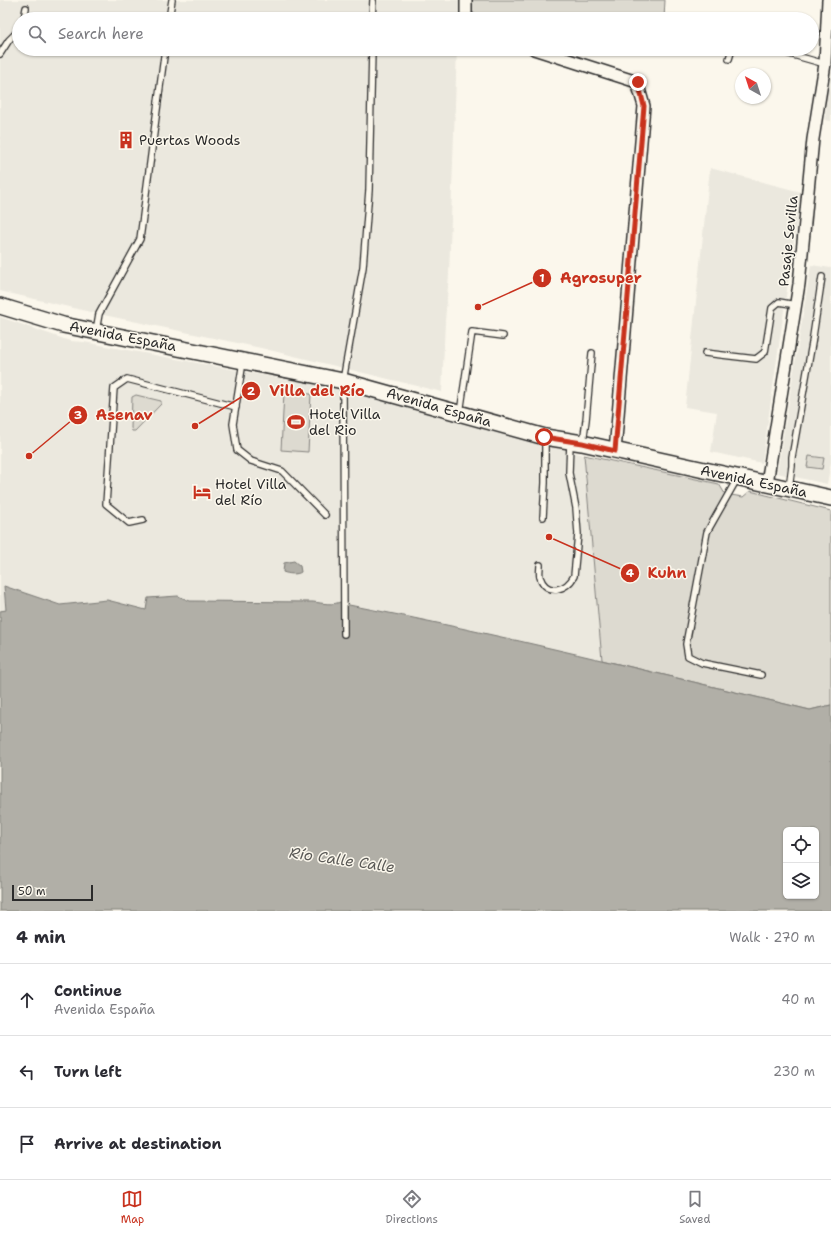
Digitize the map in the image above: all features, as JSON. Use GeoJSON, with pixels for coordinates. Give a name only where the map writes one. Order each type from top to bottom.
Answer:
{"type":"FeatureCollection","features":[{"type":"Feature","properties":{"kind":"main road","name":"Avenida España"},"geometry":{"type":"LineString","coordinates":[[0,306],[63,325],[343,380],[544,437],[767,483],[831,498]]}},
{"type":"Feature","properties":{"kind":"street"},"geometry":{"type":"LineString","coordinates":[[466,0],[466,12]]}},
{"type":"Feature","properties":{"kind":"street","name":"Pasaje Sevilla"},"geometry":{"type":"LineString","coordinates":[[767,483],[799,284],[813,139],[824,64],[828,0]]}},
{"type":"Feature","properties":{"kind":"street"},"geometry":{"type":"LineString","coordinates":[[556,56],[638,82],[644,106],[615,451]]}},
{"type":"Feature","properties":{"kind":"lane"},"geometry":{"type":"LineString","coordinates":[[170,12],[172,0]]}},
{"type":"Feature","properties":{"kind":"lane"},"geometry":{"type":"LineString","coordinates":[[372,12],[373,0]]}},
{"type":"Feature","properties":{"kind":"lane"},"geometry":{"type":"LineString","coordinates":[[25,12],[26,8]]}},
{"type":"Feature","properties":{"kind":"lane"},"geometry":{"type":"LineString","coordinates":[[0,54],[12,37]]}},
{"type":"Feature","properties":{"kind":"lane"},"geometry":{"type":"LineString","coordinates":[[96,331],[99,314],[140,239],[164,56]]}},
{"type":"Feature","properties":{"kind":"lane"},"geometry":{"type":"LineString","coordinates":[[344,634],[343,380],[363,267],[369,190],[372,56]]}},
{"type":"Feature","properties":{"kind":"lane"},"geometry":{"type":"LineString","coordinates":[[796,56],[824,64]]}},
{"type":"Feature","properties":{"kind":"lane"},"geometry":{"type":"LineString","coordinates":[[789,488],[792,457],[822,277]]}},
{"type":"Feature","properties":{"kind":"lane"},"geometry":{"type":"LineString","coordinates":[[705,353],[756,359],[765,352],[772,308],[779,302],[796,305]]}},
{"type":"Feature","properties":{"kind":"lane"},"geometry":{"type":"LineString","coordinates":[[460,413],[472,332],[503,336]]}},
{"type":"Feature","properties":{"kind":"lane"},"geometry":{"type":"LineString","coordinates":[[540,565],[540,579],[548,587],[553,589],[564,588],[572,581],[574,576],[578,534],[576,508],[569,473],[569,454],[576,443],[586,420],[592,353]]}},
{"type":"Feature","properties":{"kind":"lane"},"geometry":{"type":"LineString","coordinates":[[243,360],[233,424],[237,450],[251,461],[282,472],[325,515]]}},
{"type":"Feature","properties":{"kind":"lane"},"geometry":{"type":"LineString","coordinates":[[143,520],[129,523],[106,504],[114,388],[127,379],[236,407]]}},
{"type":"Feature","properties":{"kind":"lane"},"geometry":{"type":"LineString","coordinates":[[543,517],[545,483],[544,437]]}},
{"type":"Feature","properties":{"kind":"lane"},"geometry":{"type":"LineString","coordinates":[[738,477],[707,532],[686,644],[688,656],[702,663],[761,675]]}},
{"type":"Feature","properties":{"kind":"shaded area"},"geometry":{"type":"Polygon","coordinates":[[[0,0],[459,0],[459,12],[12,12],[12,56],[457,56],[449,275],[445,321],[442,392],[261,348],[99,314],[0,291],[0,0]]]}},
{"type":"Feature","properties":{"kind":"shaded area"},"geometry":{"type":"Polygon","coordinates":[[[472,0],[665,0],[664,12],[473,12],[471,10],[472,0]]]}},
{"type":"Feature","properties":{"kind":"shaded area"},"geometry":{"type":"Polygon","coordinates":[[[831,28],[831,121],[825,120],[831,28]]]}},
{"type":"Feature","properties":{"kind":"shaded area"},"geometry":{"type":"Polygon","coordinates":[[[710,168],[801,192],[762,463],[711,452],[717,412],[685,407],[710,168]]]}},
{"type":"Feature","properties":{"kind":"shaded area"},"geometry":{"type":"Polygon","coordinates":[[[811,265],[831,268],[831,462],[827,484],[777,473],[811,265]]]}},
{"type":"Feature","properties":{"kind":"shaded area"},"geometry":{"type":"Polygon","coordinates":[[[0,317],[70,341],[84,342],[338,389],[584,455],[602,660],[421,619],[338,603],[190,601],[178,596],[146,610],[107,600],[60,605],[4,586],[6,611],[0,611],[0,317]]]}},
{"type":"Feature","properties":{"kind":"shaded area","name":"Hotel Villa del Rio"},"geometry":{"type":"Polygon","coordinates":[[[284,393],[311,394],[308,452],[281,450],[284,393]]]}},
{"type":"Feature","properties":{"kind":"shaded area"},"geometry":{"type":"Polygon","coordinates":[[[136,395],[161,401],[161,404],[135,431],[132,431],[132,397],[136,395]]]}},
{"type":"Feature","properties":{"kind":"shaded area"},"geometry":{"type":"Polygon","coordinates":[[[584,455],[719,484],[725,494],[743,497],[750,491],[831,511],[831,705],[810,710],[602,660],[584,455]]]}},
{"type":"Feature","properties":{"kind":"shaded area"},"geometry":{"type":"Polygon","coordinates":[[[809,456],[824,458],[822,469],[807,467],[809,456]]]}},
{"type":"Feature","properties":{"kind":"water"},"geometry":{"type":"Polygon","coordinates":[[[294,561],[300,566],[301,572],[292,574],[283,572],[284,563],[294,561]]]}},
{"type":"Feature","properties":{"kind":"water","name":"Río Calle Calle"},"geometry":{"type":"Polygon","coordinates":[[[4,586],[60,605],[107,600],[146,610],[148,598],[178,596],[190,601],[313,602],[332,604],[342,601],[344,604],[519,641],[810,710],[831,705],[831,911],[0,911],[0,611],[6,610],[4,586]]]}},
{"type":"Feature","properties":{"kind":"place","name":"Puertas Woods"},"geometry":{"type":"Point","coordinates":[126,140]}},
{"type":"Feature","properties":{"kind":"place","name":"Agrosuper"},"geometry":{"type":"Point","coordinates":[478,307]}},
{"type":"Feature","properties":{"kind":"place","name":"Hotel Villa del Rio"},"geometry":{"type":"Point","coordinates":[296,422]}},
{"type":"Feature","properties":{"kind":"place","name":"Villa del Río"},"geometry":{"type":"Point","coordinates":[195,426]}},
{"type":"Feature","properties":{"kind":"place","name":"Asenav"},"geometry":{"type":"Point","coordinates":[29,456]}},
{"type":"Feature","properties":{"kind":"place","name":"Hotel Villa del Río"},"geometry":{"type":"Point","coordinates":[202,492]}},
{"type":"Feature","properties":{"kind":"place","name":"Kuhn"},"geometry":{"type":"Point","coordinates":[549,537]}},
{"type":"Feature","properties":{"kind":"route"},"geometry":{"type":"LineString","coordinates":[[544,437],[582,443],[615,451],[644,106],[638,82]]}}]}
